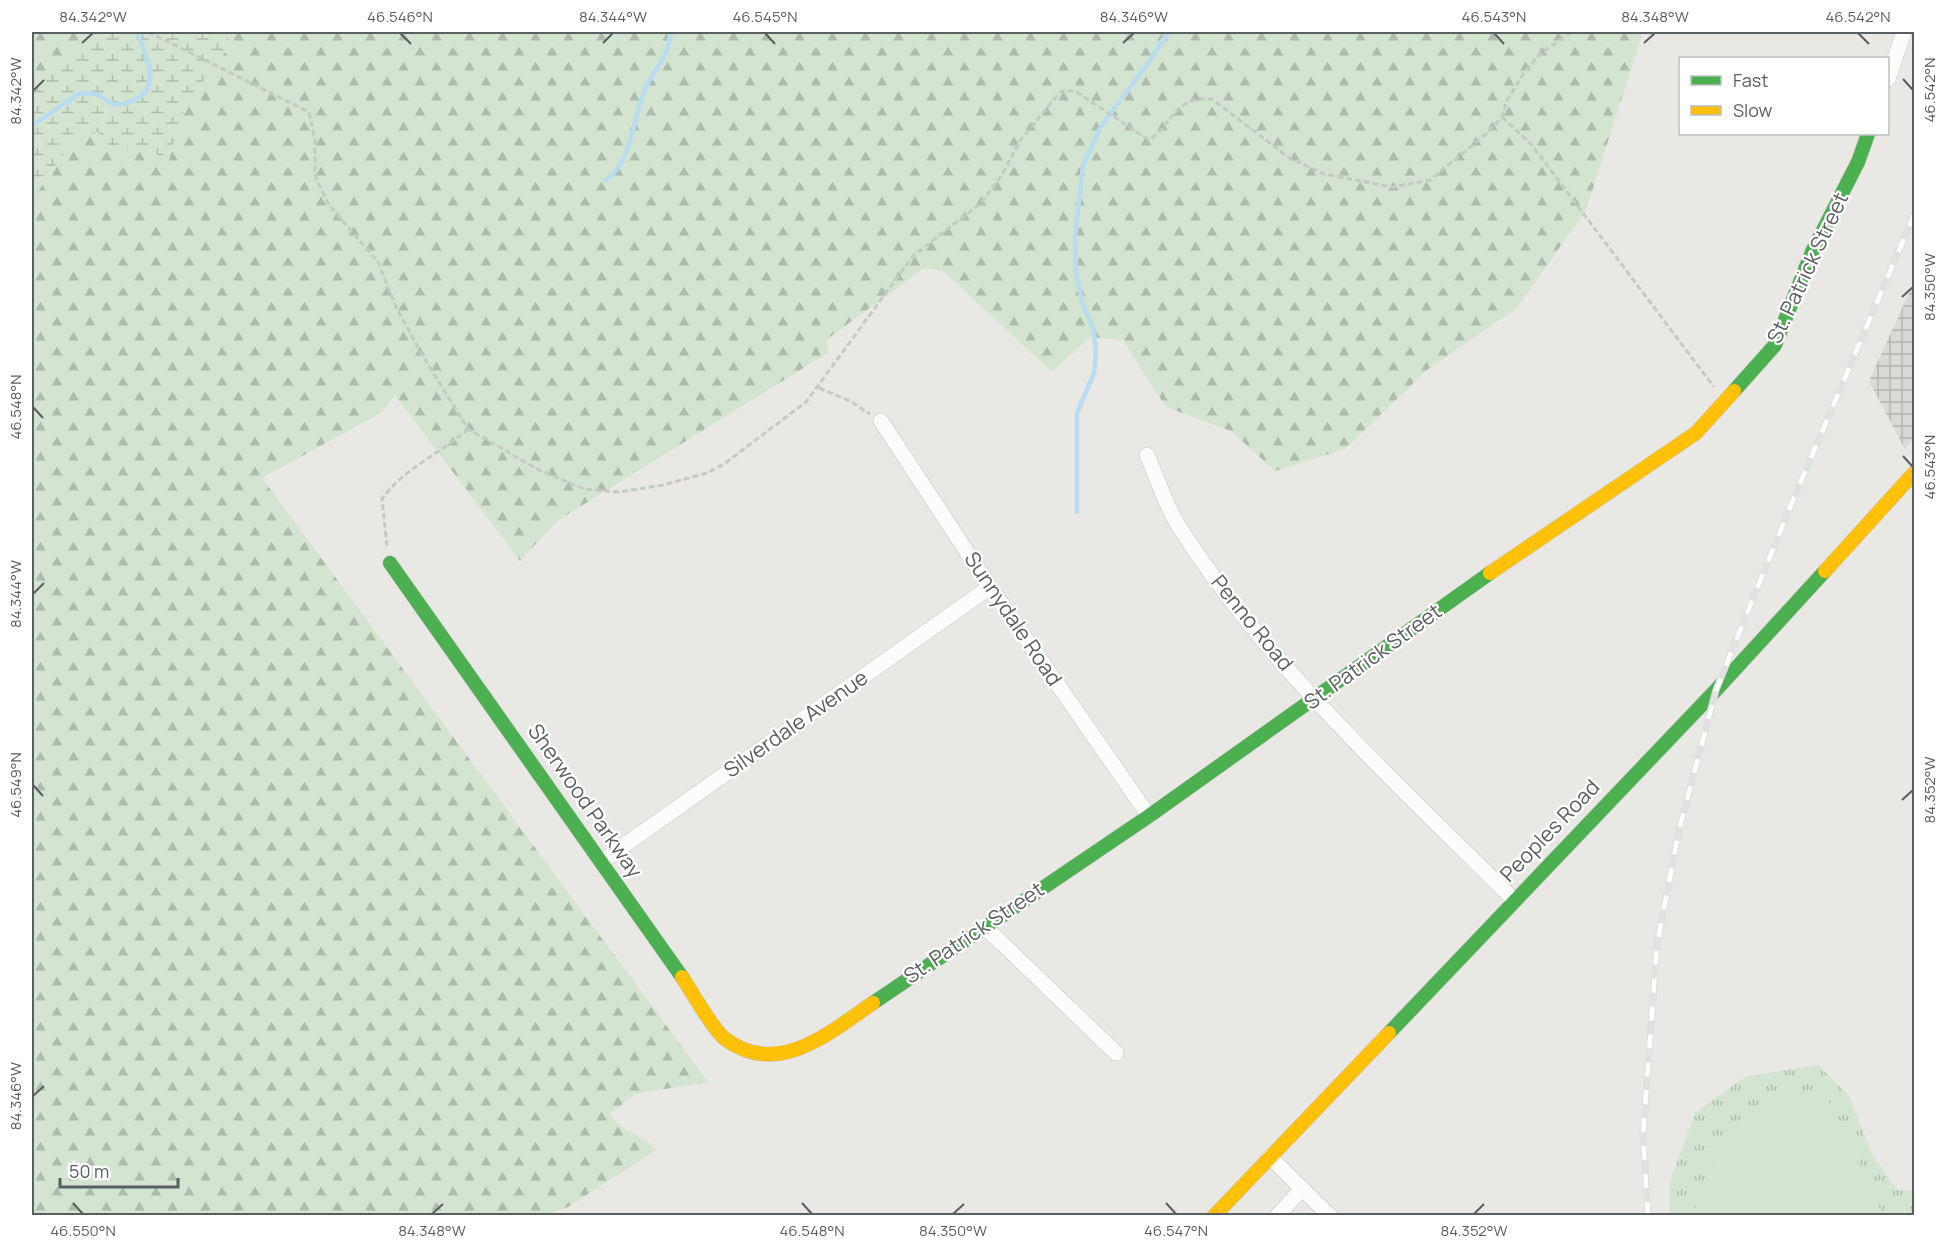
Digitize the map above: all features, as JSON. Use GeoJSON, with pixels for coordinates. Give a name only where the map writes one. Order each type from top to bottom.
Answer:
{"type":"FeatureCollection","features":[{"type":"Feature","properties":{"kind":"street"},"geometry":{"type":"LineString","coordinates":[[1889,74],[1905,32]]}},
{"type":"Feature","properties":{"kind":"street","name":"St. Patrick Street"},"geometry":{"type":"LineString","coordinates":[[754,1054],[789,1054],[822,1038],[1149,816],[1448,602],[1696,433],[1775,345],[1812,252],[1858,162],[1868,135]]}},
{"type":"Feature","properties":{"kind":"street","name":"Sunnydale Road"},"geometry":{"type":"LineString","coordinates":[[881,421],[990,587],[1149,816]]}},
{"type":"Feature","properties":{"kind":"street","name":"Penno Road"},"geometry":{"type":"LineString","coordinates":[[1147,455],[1177,523],[1233,603],[1314,700],[1513,899]]}},
{"type":"Feature","properties":{"kind":"street","name":"Peoples Road"},"geometry":{"type":"LineString","coordinates":[[1214,1215],[1513,899],[1716,690],[1914,473]]}},
{"type":"Feature","properties":{"kind":"street","name":"Sherwood Parkway"},"geometry":{"type":"LineString","coordinates":[[390,563],[602,861],[723,1037],[754,1054]]}},
{"type":"Feature","properties":{"kind":"street","name":"Silverdale Avenue"},"geometry":{"type":"LineString","coordinates":[[602,861],[990,587]]}},
{"type":"Feature","properties":{"kind":"street"},"geometry":{"type":"LineString","coordinates":[[984,926],[1116,1053]]}},
{"type":"Feature","properties":{"kind":"street"},"geometry":{"type":"LineString","coordinates":[[1270,1157],[1330,1215]]}},
{"type":"Feature","properties":{"kind":"street"},"geometry":{"type":"LineString","coordinates":[[1276,1215],[1302,1189]]}},
{"type":"Feature","properties":{"kind":"path"},"geometry":{"type":"LineString","coordinates":[[148,32],[309,112],[315,141],[315,176],[328,205],[378,261],[396,307],[421,353],[468,429],[539,470],[584,489],[619,492],[663,485],[707,473],[724,464],[806,402],[819,388],[913,256],[981,202],[1002,175],[1019,142],[1061,91],[1076,91],[1149,140],[1159,133],[1173,113],[1189,100],[1212,99],[1235,119],[1288,157],[1324,174],[1392,187],[1430,180],[1476,145],[1502,117],[1508,100],[1526,69],[1540,54],[1572,32]]}},
{"type":"Feature","properties":{"kind":"path"},"geometry":{"type":"LineString","coordinates":[[1502,117],[1531,144],[1725,400]]}},
{"type":"Feature","properties":{"kind":"path"},"geometry":{"type":"LineString","coordinates":[[819,388],[850,401],[881,421]]}},
{"type":"Feature","properties":{"kind":"path"},"geometry":{"type":"LineString","coordinates":[[390,563],[381,499],[405,472],[450,445],[468,429]]}},
{"type":"Feature","properties":{"kind":"shaded area"},"geometry":{"type":"Polygon","coordinates":[[[1914,282],[1914,438],[1905,449],[1869,381],[1914,282]]]}},
{"type":"Feature","properties":{"kind":"green space"},"geometry":{"type":"Polygon","coordinates":[[[32,32],[99,32],[94,41],[32,82],[32,32]]]}},
{"type":"Feature","properties":{"kind":"green space"},"geometry":{"type":"Polygon","coordinates":[[[99,32],[229,32],[226,51],[185,105],[168,163],[147,146],[115,152],[98,132],[73,140],[32,200],[32,82],[94,41],[99,32]]]}},
{"type":"Feature","properties":{"kind":"green space"},"geometry":{"type":"Polygon","coordinates":[[[229,32],[1643,32],[1586,210],[1517,308],[1427,370],[1345,449],[1275,471],[1231,431],[1166,407],[1123,340],[1090,337],[1052,372],[943,271],[924,268],[826,340],[829,352],[557,521],[520,561],[395,395],[381,413],[262,478],[708,1082],[635,1094],[610,1114],[621,1127],[643,1139],[656,1150],[568,1207],[545,1215],[32,1216],[32,200],[73,140],[98,132],[115,152],[147,146],[168,163],[185,105],[226,51],[229,32]]]}},
{"type":"Feature","properties":{"kind":"green space"},"geometry":{"type":"Polygon","coordinates":[[[1818,1065],[1849,1096],[1871,1152],[1897,1190],[1914,1190],[1914,1215],[1670,1216],[1670,1182],[1695,1113],[1745,1077],[1818,1065]]]}},
{"type":"Feature","properties":{"kind":"green space"},"geometry":{"type":"Polygon","coordinates":[[[1822,1088],[1883,1215],[1694,1215],[1705,1177],[1726,1142],[1740,1127],[1755,1114],[1790,1094],[1822,1088]]]}},
{"type":"Feature","properties":{"kind":"waterway"},"geometry":{"type":"LineString","coordinates":[[32,126],[80,93],[96,94],[115,105],[142,96],[148,88],[150,78],[146,56],[137,32]]}},
{"type":"Feature","properties":{"kind":"waterway"},"geometry":{"type":"LineString","coordinates":[[606,180],[615,172],[627,150],[642,98],[648,82],[665,55],[671,32]]}},
{"type":"Feature","properties":{"kind":"waterway"},"geometry":{"type":"LineString","coordinates":[[1077,512],[1077,413],[1094,373],[1096,356],[1094,330],[1082,303],[1076,271],[1075,237],[1083,166],[1100,128],[1168,32]]}},
{"type":"Feature","properties":{"kind":"railway"},"geometry":{"type":"LineString","coordinates":[[1648,1216],[1643,1135],[1657,945],[1679,830],[1716,690],[1791,505],[1914,215]]}},
{"type":"Feature","properties":{"kind":"traffic: fast"},"geometry":{"type":"LineString","coordinates":[[1734,391],[1775,345],[1812,252],[1858,162],[1868,135]]}},
{"type":"Feature","properties":{"kind":"traffic: fast"},"geometry":{"type":"LineString","coordinates":[[390,563],[682,977]]}},
{"type":"Feature","properties":{"kind":"traffic: fast"},"geometry":{"type":"LineString","coordinates":[[1389,1033],[1716,690],[1825,571]]}},
{"type":"Feature","properties":{"kind":"traffic: fast"},"geometry":{"type":"LineString","coordinates":[[873,1003],[1149,816],[1490,573]]}},
{"type":"Feature","properties":{"kind":"traffic: slow"},"geometry":{"type":"LineString","coordinates":[[1490,573],[1696,433],[1734,391]]}},
{"type":"Feature","properties":{"kind":"traffic: slow"},"geometry":{"type":"LineString","coordinates":[[1825,571],[1914,473]]}},
{"type":"Feature","properties":{"kind":"traffic: slow"},"geometry":{"type":"LineString","coordinates":[[682,977],[708,1018],[724,1038],[744,1049],[763,1054],[783,1053],[802,1047],[839,1027],[873,1003]]}},
{"type":"Feature","properties":{"kind":"traffic: slow"},"geometry":{"type":"LineString","coordinates":[[1214,1216],[1389,1033]]}}]}
